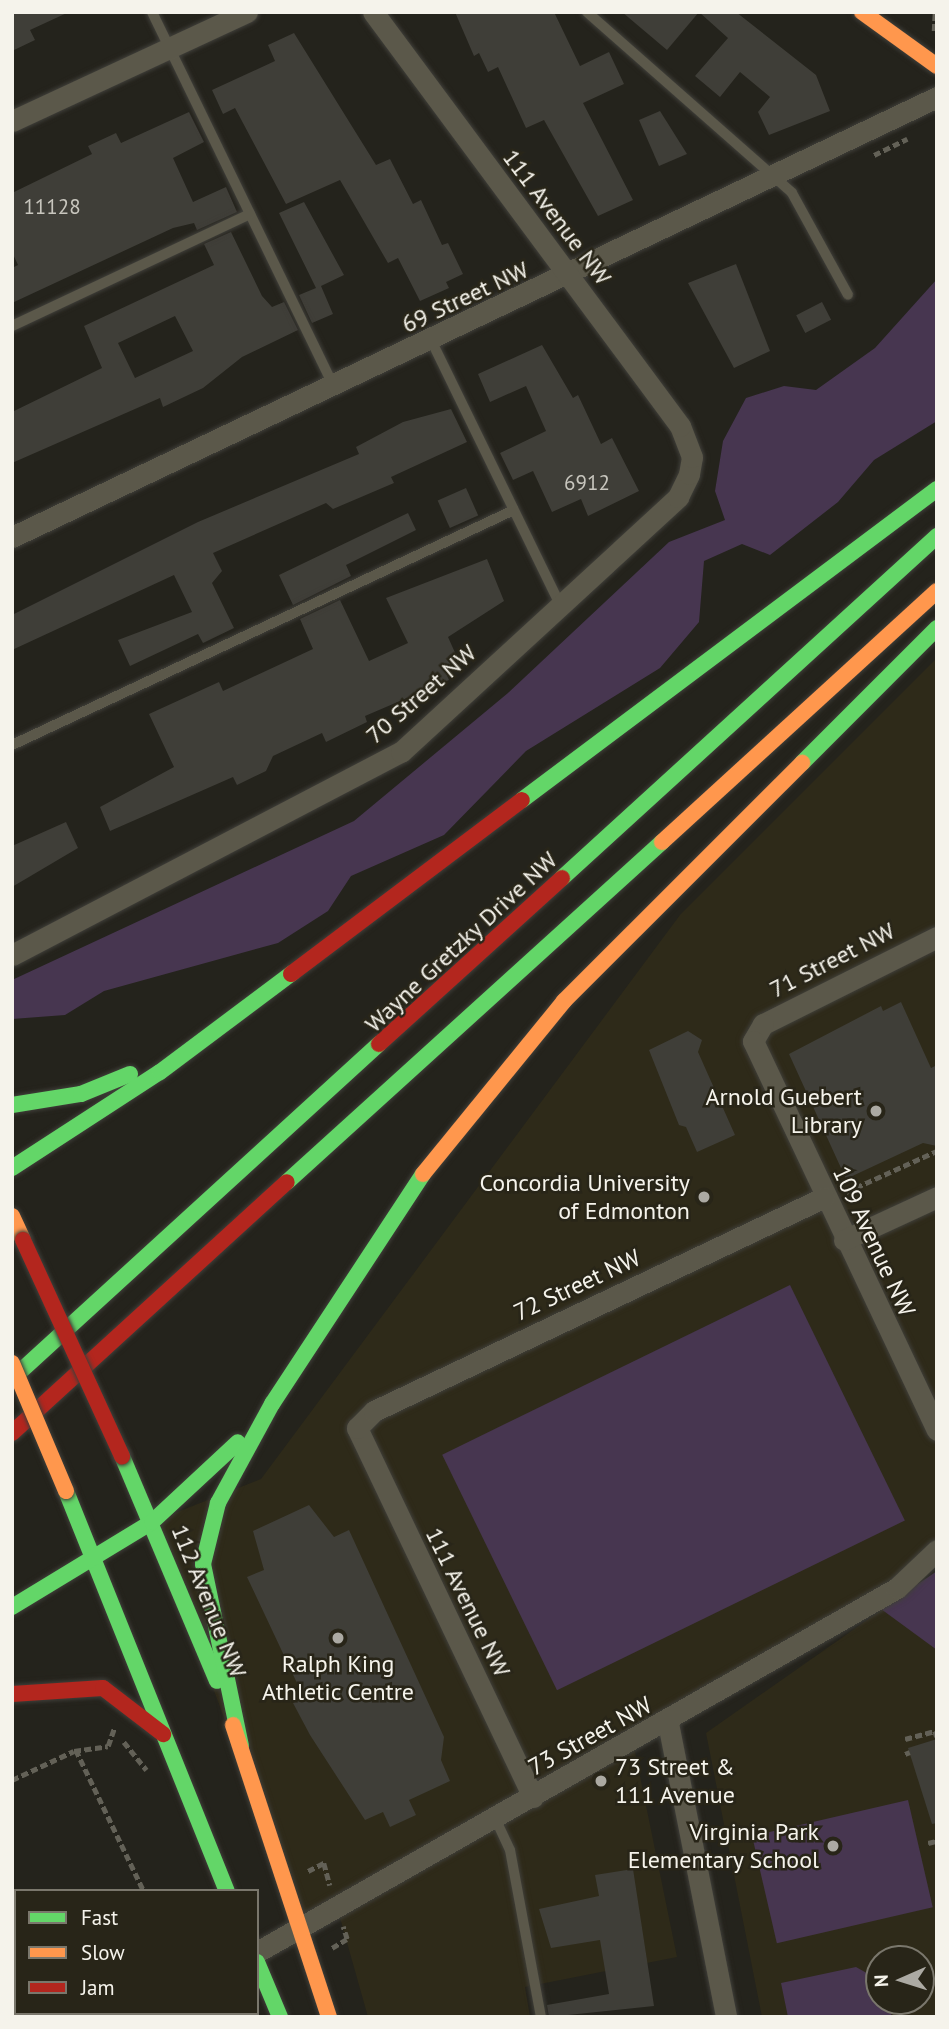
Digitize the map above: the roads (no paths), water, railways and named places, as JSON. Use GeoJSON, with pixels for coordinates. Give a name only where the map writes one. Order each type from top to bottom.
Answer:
{"type":"FeatureCollection","features":[{"type":"Feature","properties":{"kind":"main road"},"geometry":{"type":"LineString","coordinates":[[862,12],[937,66]]}},
{"type":"Feature","properties":{"kind":"main road"},"geometry":{"type":"LineString","coordinates":[[12,1168],[160,1072],[186,1048],[369,918],[937,489]]}},
{"type":"Feature","properties":{"kind":"main road","name":"Wayne Gretzky Drive NW"},"geometry":{"type":"LineString","coordinates":[[12,1379],[937,536]]}},
{"type":"Feature","properties":{"kind":"main road"},"geometry":{"type":"LineString","coordinates":[[12,1433],[937,591]]}},
{"type":"Feature","properties":{"kind":"main road"},"geometry":{"type":"LineString","coordinates":[[241,1746],[203,1564],[218,1503],[272,1404],[422,1175],[564,1000],[937,628]]}},
{"type":"Feature","properties":{"kind":"main road"},"geometry":{"type":"LineString","coordinates":[[12,1105],[81,1094],[186,1048]]}},
{"type":"Feature","properties":{"kind":"main road","name":"112 Avenue NW"},"geometry":{"type":"LineString","coordinates":[[12,1216],[152,1521],[241,1746],[329,2017]]}},
{"type":"Feature","properties":{"kind":"main road"},"geometry":{"type":"LineString","coordinates":[[12,1363],[94,1556],[226,1889]]}},
{"type":"Feature","properties":{"kind":"main road"},"geometry":{"type":"LineString","coordinates":[[12,1607],[152,1521],[203,1481],[272,1404]]}},
{"type":"Feature","properties":{"kind":"main road"},"geometry":{"type":"LineString","coordinates":[[12,1694],[103,1688],[163,1734]]}},
{"type":"Feature","properties":{"kind":"main road"},"geometry":{"type":"LineString","coordinates":[[259,1967],[280,2017]]}},
{"type":"Feature","properties":{"kind":"street"},"geometry":{"type":"LineString","coordinates":[[12,121],[247,12]]}},
{"type":"Feature","properties":{"kind":"street","name":"111 Avenue NW"},"geometry":{"type":"LineString","coordinates":[[373,12],[680,426],[692,457]]}},
{"type":"Feature","properties":{"kind":"street","name":"69 Street NW"},"geometry":{"type":"LineString","coordinates":[[12,537],[569,277],[937,97]]}},
{"type":"Feature","properties":{"kind":"street","name":"70 Street NW"},"geometry":{"type":"LineString","coordinates":[[12,955],[401,752],[678,497],[692,457]]}},
{"type":"Feature","properties":{"kind":"street","name":"71 Street NW"},"geometry":{"type":"LineString","coordinates":[[754,1035],[763,1024],[937,937]]}},
{"type":"Feature","properties":{"kind":"street","name":"109 Avenue NW"},"geometry":{"type":"LineString","coordinates":[[754,1035],[832,1196],[844,1240],[937,1430]]}},
{"type":"Feature","properties":{"kind":"street","name":"72 Street NW"},"geometry":{"type":"LineString","coordinates":[[357,1428],[374,1411],[832,1196]]}},
{"type":"Feature","properties":{"kind":"street"},"geometry":{"type":"LineString","coordinates":[[844,1240],[937,1197]]}},
{"type":"Feature","properties":{"kind":"street","name":"111 Avenue NW"},"geometry":{"type":"LineString","coordinates":[[357,1428],[533,1797]]}},
{"type":"Feature","properties":{"kind":"street","name":"73 Street NW"},"geometry":{"type":"LineString","coordinates":[[259,1951],[668,1723],[897,1588],[937,1550]]}},
{"type":"Feature","properties":{"kind":"street"},"geometry":{"type":"LineString","coordinates":[[668,1723],[726,2017]]}},
{"type":"Feature","properties":{"kind":"lane"},"geometry":{"type":"LineString","coordinates":[[152,12],[334,386]]}},
{"type":"Feature","properties":{"kind":"lane"},"geometry":{"type":"LineString","coordinates":[[587,12],[775,176],[798,201],[848,295]]}},
{"type":"Feature","properties":{"kind":"lane"},"geometry":{"type":"LineString","coordinates":[[12,326],[250,214]]}},
{"type":"Feature","properties":{"kind":"lane"},"geometry":{"type":"LineString","coordinates":[[432,342],[560,605]]}},
{"type":"Feature","properties":{"kind":"lane"},"geometry":{"type":"LineString","coordinates":[[12,745],[514,510]]}},
{"type":"Feature","properties":{"kind":"lane"},"geometry":{"type":"LineString","coordinates":[[495,1818],[510,1850],[541,2017]]}},
{"type":"Feature","properties":{"kind":"place","name":"Arnold Guebert Library"},"geometry":{"type":"Point","coordinates":[876,1111]}},
{"type":"Feature","properties":{"kind":"place","name":"Concordia University of Edmonton"},"geometry":{"type":"Point","coordinates":[704,1197]}},
{"type":"Feature","properties":{"kind":"place","name":"Ralph King Athletic Centre"},"geometry":{"type":"Point","coordinates":[338,1638]}},
{"type":"Feature","properties":{"kind":"place","name":"73 Street & 111 Avenue"},"geometry":{"type":"Point","coordinates":[601,1781]}},
{"type":"Feature","properties":{"kind":"place","name":"Virginia Park Elementary School"},"geometry":{"type":"Point","coordinates":[833,1846]}}]}
